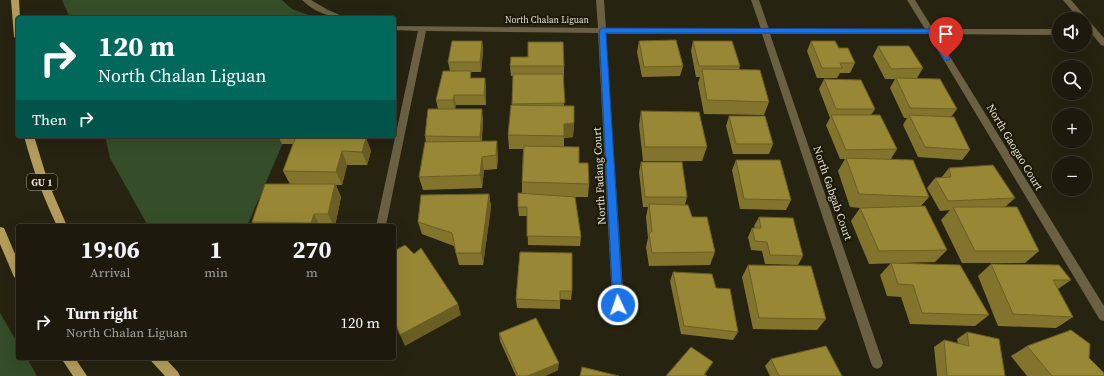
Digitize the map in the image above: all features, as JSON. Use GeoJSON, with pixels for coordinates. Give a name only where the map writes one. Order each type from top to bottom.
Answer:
{"type":"FeatureCollection","features":[{"type":"Feature","properties":{"kind":"main road"},"geometry":{"type":"LineString","coordinates":[[15,0],[16,16]]}},
{"type":"Feature","properties":{"kind":"main road","name":"GU 1"},"geometry":{"type":"LineString","coordinates":[[30,138],[37,167],[61,224]]}},
{"type":"Feature","properties":{"kind":"main road"},"geometry":{"type":"LineString","coordinates":[[0,231],[16,269]]}},
{"type":"Feature","properties":{"kind":"main road"},"geometry":{"type":"LineString","coordinates":[[69,360],[81,376]]}},
{"type":"Feature","properties":{"kind":"main road"},"geometry":{"type":"LineString","coordinates":[[158,360],[174,376]]}},
{"type":"Feature","properties":{"kind":"street"},"geometry":{"type":"LineString","coordinates":[[306,0],[324,12],[337,16]]}},
{"type":"Feature","properties":{"kind":"street","name":"North Fadang Court"},"geometry":{"type":"LineString","coordinates":[[600,0],[619,320]]}},
{"type":"Feature","properties":{"kind":"street","name":"North Gabgab Court"},"geometry":{"type":"LineString","coordinates":[[754,0],[877,363]]}},
{"type":"Feature","properties":{"kind":"street","name":"North Gaogao Court"},"geometry":{"type":"LineString","coordinates":[[911,0],[1104,316]]}},
{"type":"Feature","properties":{"kind":"street"},"geometry":{"type":"LineString","coordinates":[[1067,0],[1077,12]]}},
{"type":"Feature","properties":{"kind":"street","name":"North Chalan Liguan"},"geometry":{"type":"LineString","coordinates":[[396,28],[422,30],[1052,32]]}},
{"type":"Feature","properties":{"kind":"street"},"geometry":{"type":"LineString","coordinates":[[381,224],[422,30]]}},
{"type":"Feature","properties":{"kind":"street"},"geometry":{"type":"LineString","coordinates":[[1092,30],[1104,43]]}},
{"type":"Feature","properties":{"kind":"street"},"geometry":{"type":"LineString","coordinates":[[1094,32],[1104,32]]}},
{"type":"Feature","properties":{"kind":"green space"},"geometry":{"type":"Polygon","coordinates":[[[62,0],[282,0],[292,9],[311,16],[69,16],[62,0]]]}},
{"type":"Feature","properties":{"kind":"green space"},"geometry":{"type":"Polygon","coordinates":[[[105,138],[285,138],[248,224],[147,224],[110,158],[105,138]]]}},
{"type":"Feature","properties":{"kind":"green space"},"geometry":{"type":"Polygon","coordinates":[[[0,313],[16,341],[16,360],[28,360],[37,376],[0,376],[0,313]]]}},
{"type":"Feature","properties":{"kind":"building"},"geometry":{"type":"Polygon","coordinates":[[[676,40],[683,66],[644,67],[639,41],[676,40]]]}},
{"type":"Feature","properties":{"kind":"building"},"geometry":{"type":"Polygon","coordinates":[[[452,41],[482,41],[480,62],[448,62],[452,41]]]}},
{"type":"Feature","properties":{"kind":"building"},"geometry":{"type":"Polygon","coordinates":[[[693,41],[732,41],[740,66],[699,66],[693,41]]]}},
{"type":"Feature","properties":{"kind":"building"},"geometry":{"type":"Polygon","coordinates":[[[811,41],[835,41],[839,48],[848,48],[855,63],[840,63],[842,68],[822,68],[811,41]]]}},
{"type":"Feature","properties":{"kind":"building"},"geometry":{"type":"Polygon","coordinates":[[[528,42],[563,42],[564,66],[510,66],[511,57],[528,57],[528,42]]]}},
{"type":"Feature","properties":{"kind":"building"},"geometry":{"type":"Polygon","coordinates":[[[878,46],[909,46],[923,68],[891,69],[878,46]]]}},
{"type":"Feature","properties":{"kind":"building"},"geometry":{"type":"Polygon","coordinates":[[[702,69],[760,70],[769,102],[707,100],[702,69]]]}},
{"type":"Feature","properties":{"kind":"building"},"geometry":{"type":"Polygon","coordinates":[[[443,71],[471,71],[470,78],[485,78],[484,95],[454,95],[453,100],[436,100],[443,71]]]}},
{"type":"Feature","properties":{"kind":"building"},"geometry":{"type":"Polygon","coordinates":[[[513,74],[563,74],[565,103],[512,104],[513,74]]]}},
{"type":"Feature","properties":{"kind":"building"},"geometry":{"type":"Polygon","coordinates":[[[896,78],[940,79],[957,109],[910,108],[896,78]]]}},
{"type":"Feature","properties":{"kind":"building"},"geometry":{"type":"Polygon","coordinates":[[[824,79],[861,80],[875,109],[836,109],[824,79]]]}},
{"type":"Feature","properties":{"kind":"building"},"geometry":{"type":"Polygon","coordinates":[[[511,105],[574,106],[574,123],[564,124],[564,136],[508,135],[511,105]]]}},
{"type":"Feature","properties":{"kind":"building"},"geometry":{"type":"Polygon","coordinates":[[[428,109],[482,109],[480,137],[425,136],[428,109]]]}},
{"type":"Feature","properties":{"kind":"building"},"geometry":{"type":"Polygon","coordinates":[[[641,111],[699,112],[707,147],[645,147],[641,111]]]}},
{"type":"Feature","properties":{"kind":"building"},"geometry":{"type":"Polygon","coordinates":[[[831,115],[880,115],[897,149],[846,150],[831,115]]]}},
{"type":"Feature","properties":{"kind":"building"},"geometry":{"type":"Polygon","coordinates":[[[909,115],[954,117],[970,150],[925,147],[909,115]]]}},
{"type":"Feature","properties":{"kind":"building"},"geometry":{"type":"Polygon","coordinates":[[[729,116],[765,116],[773,144],[736,144],[729,116]]]}},
{"type":"Feature","properties":{"kind":"building"},"geometry":{"type":"Polygon","coordinates":[[[295,138],[366,138],[362,152],[342,151],[336,172],[283,171],[295,138]]]}},
{"type":"Feature","properties":{"kind":"building"},"geometry":{"type":"Polygon","coordinates":[[[497,141],[496,155],[482,157],[480,175],[419,177],[425,142],[497,141]]]}},
{"type":"Feature","properties":{"kind":"building"},"geometry":{"type":"Polygon","coordinates":[[[524,146],[579,147],[579,163],[588,163],[589,184],[522,182],[524,146]]]}},
{"type":"Feature","properties":{"kind":"building"},"geometry":{"type":"Polygon","coordinates":[[[846,158],[913,160],[929,197],[859,194],[846,158]]]}},
{"type":"Feature","properties":{"kind":"building"},"geometry":{"type":"Polygon","coordinates":[[[736,160],[780,160],[791,200],[744,199],[736,160]]]}},
{"type":"Feature","properties":{"kind":"building"},"geometry":{"type":"Polygon","coordinates":[[[641,162],[682,162],[687,197],[645,197],[641,162]]]}},
{"type":"Feature","properties":{"kind":"building"},"geometry":{"type":"Polygon","coordinates":[[[993,165],[1015,198],[948,201],[935,178],[951,177],[949,168],[993,165]]]}},
{"type":"Feature","properties":{"kind":"building"},"geometry":{"type":"Polygon","coordinates":[[[265,184],[335,184],[328,214],[314,214],[311,223],[252,222],[265,184]]]}},
{"type":"Feature","properties":{"kind":"building"},"geometry":{"type":"Polygon","coordinates":[[[518,193],[575,197],[581,237],[527,236],[527,207],[518,207],[518,193]]]}},
{"type":"Feature","properties":{"kind":"building"},"geometry":{"type":"Polygon","coordinates":[[[489,194],[481,253],[456,253],[452,233],[418,222],[421,195],[489,194]]]}},
{"type":"Feature","properties":{"kind":"building"},"geometry":{"type":"Polygon","coordinates":[[[649,204],[688,205],[692,217],[707,217],[715,252],[652,253],[649,234],[652,231],[649,204]]]}},
{"type":"Feature","properties":{"kind":"building"},"geometry":{"type":"Polygon","coordinates":[[[925,206],[947,250],[879,251],[860,208],[925,206]]]}},
{"type":"Feature","properties":{"kind":"building"},"geometry":{"type":"Polygon","coordinates":[[[953,207],[1017,207],[1039,251],[975,251],[953,207]]]}},
{"type":"Feature","properties":{"kind":"building"},"geometry":{"type":"Polygon","coordinates":[[[759,217],[793,218],[803,256],[770,255],[767,242],[755,241],[752,228],[761,228],[759,217]]]}},
{"type":"Feature","properties":{"kind":"building"},"geometry":{"type":"Polygon","coordinates":[[[405,245],[414,254],[421,248],[458,304],[400,335],[396,325],[396,250],[405,245]]]}},
{"type":"Feature","properties":{"kind":"building"},"geometry":{"type":"Polygon","coordinates":[[[520,252],[572,253],[572,291],[560,291],[560,301],[516,299],[520,252]]]}},
{"type":"Feature","properties":{"kind":"building"},"geometry":{"type":"Polygon","coordinates":[[[891,263],[960,265],[989,315],[922,313],[913,285],[898,284],[891,263]]]}},
{"type":"Feature","properties":{"kind":"building"},"geometry":{"type":"Polygon","coordinates":[[[991,264],[1059,265],[1071,280],[1053,280],[1073,317],[1013,314],[991,264]]]}},
{"type":"Feature","properties":{"kind":"building"},"geometry":{"type":"Polygon","coordinates":[[[748,265],[811,266],[826,319],[759,318],[748,265]]]}},
{"type":"Feature","properties":{"kind":"building"},"geometry":{"type":"Polygon","coordinates":[[[673,272],[712,274],[716,288],[730,289],[738,332],[684,326],[673,272]]]}},
{"type":"Feature","properties":{"kind":"building"},"geometry":{"type":"Polygon","coordinates":[[[536,318],[559,363],[527,376],[518,376],[499,333],[536,318]]]}},
{"type":"Feature","properties":{"kind":"building"},"geometry":{"type":"Polygon","coordinates":[[[1071,330],[1090,344],[1089,358],[1104,373],[1104,376],[1052,376],[1027,346],[1071,330]]]}},
{"type":"Feature","properties":{"kind":"building"},"geometry":{"type":"Polygon","coordinates":[[[967,332],[999,339],[1005,376],[947,376],[944,340],[969,346],[967,332]]]}},
{"type":"Feature","properties":{"kind":"building"},"geometry":{"type":"Polygon","coordinates":[[[826,346],[842,376],[779,376],[771,359],[826,346]]]}},
{"type":"Feature","properties":{"kind":"building"},"geometry":{"type":"Polygon","coordinates":[[[691,347],[713,362],[704,374],[707,376],[666,376],[691,347]]]}},
{"type":"Feature","properties":{"kind":"building"},"geometry":{"type":"Polygon","coordinates":[[[582,367],[619,376],[580,376],[582,367]]]}},
{"type":"Feature","properties":{"kind":"route"},"geometry":{"type":"LineString","coordinates":[[618,305],[602,31],[930,31],[946,58]]}}]}
